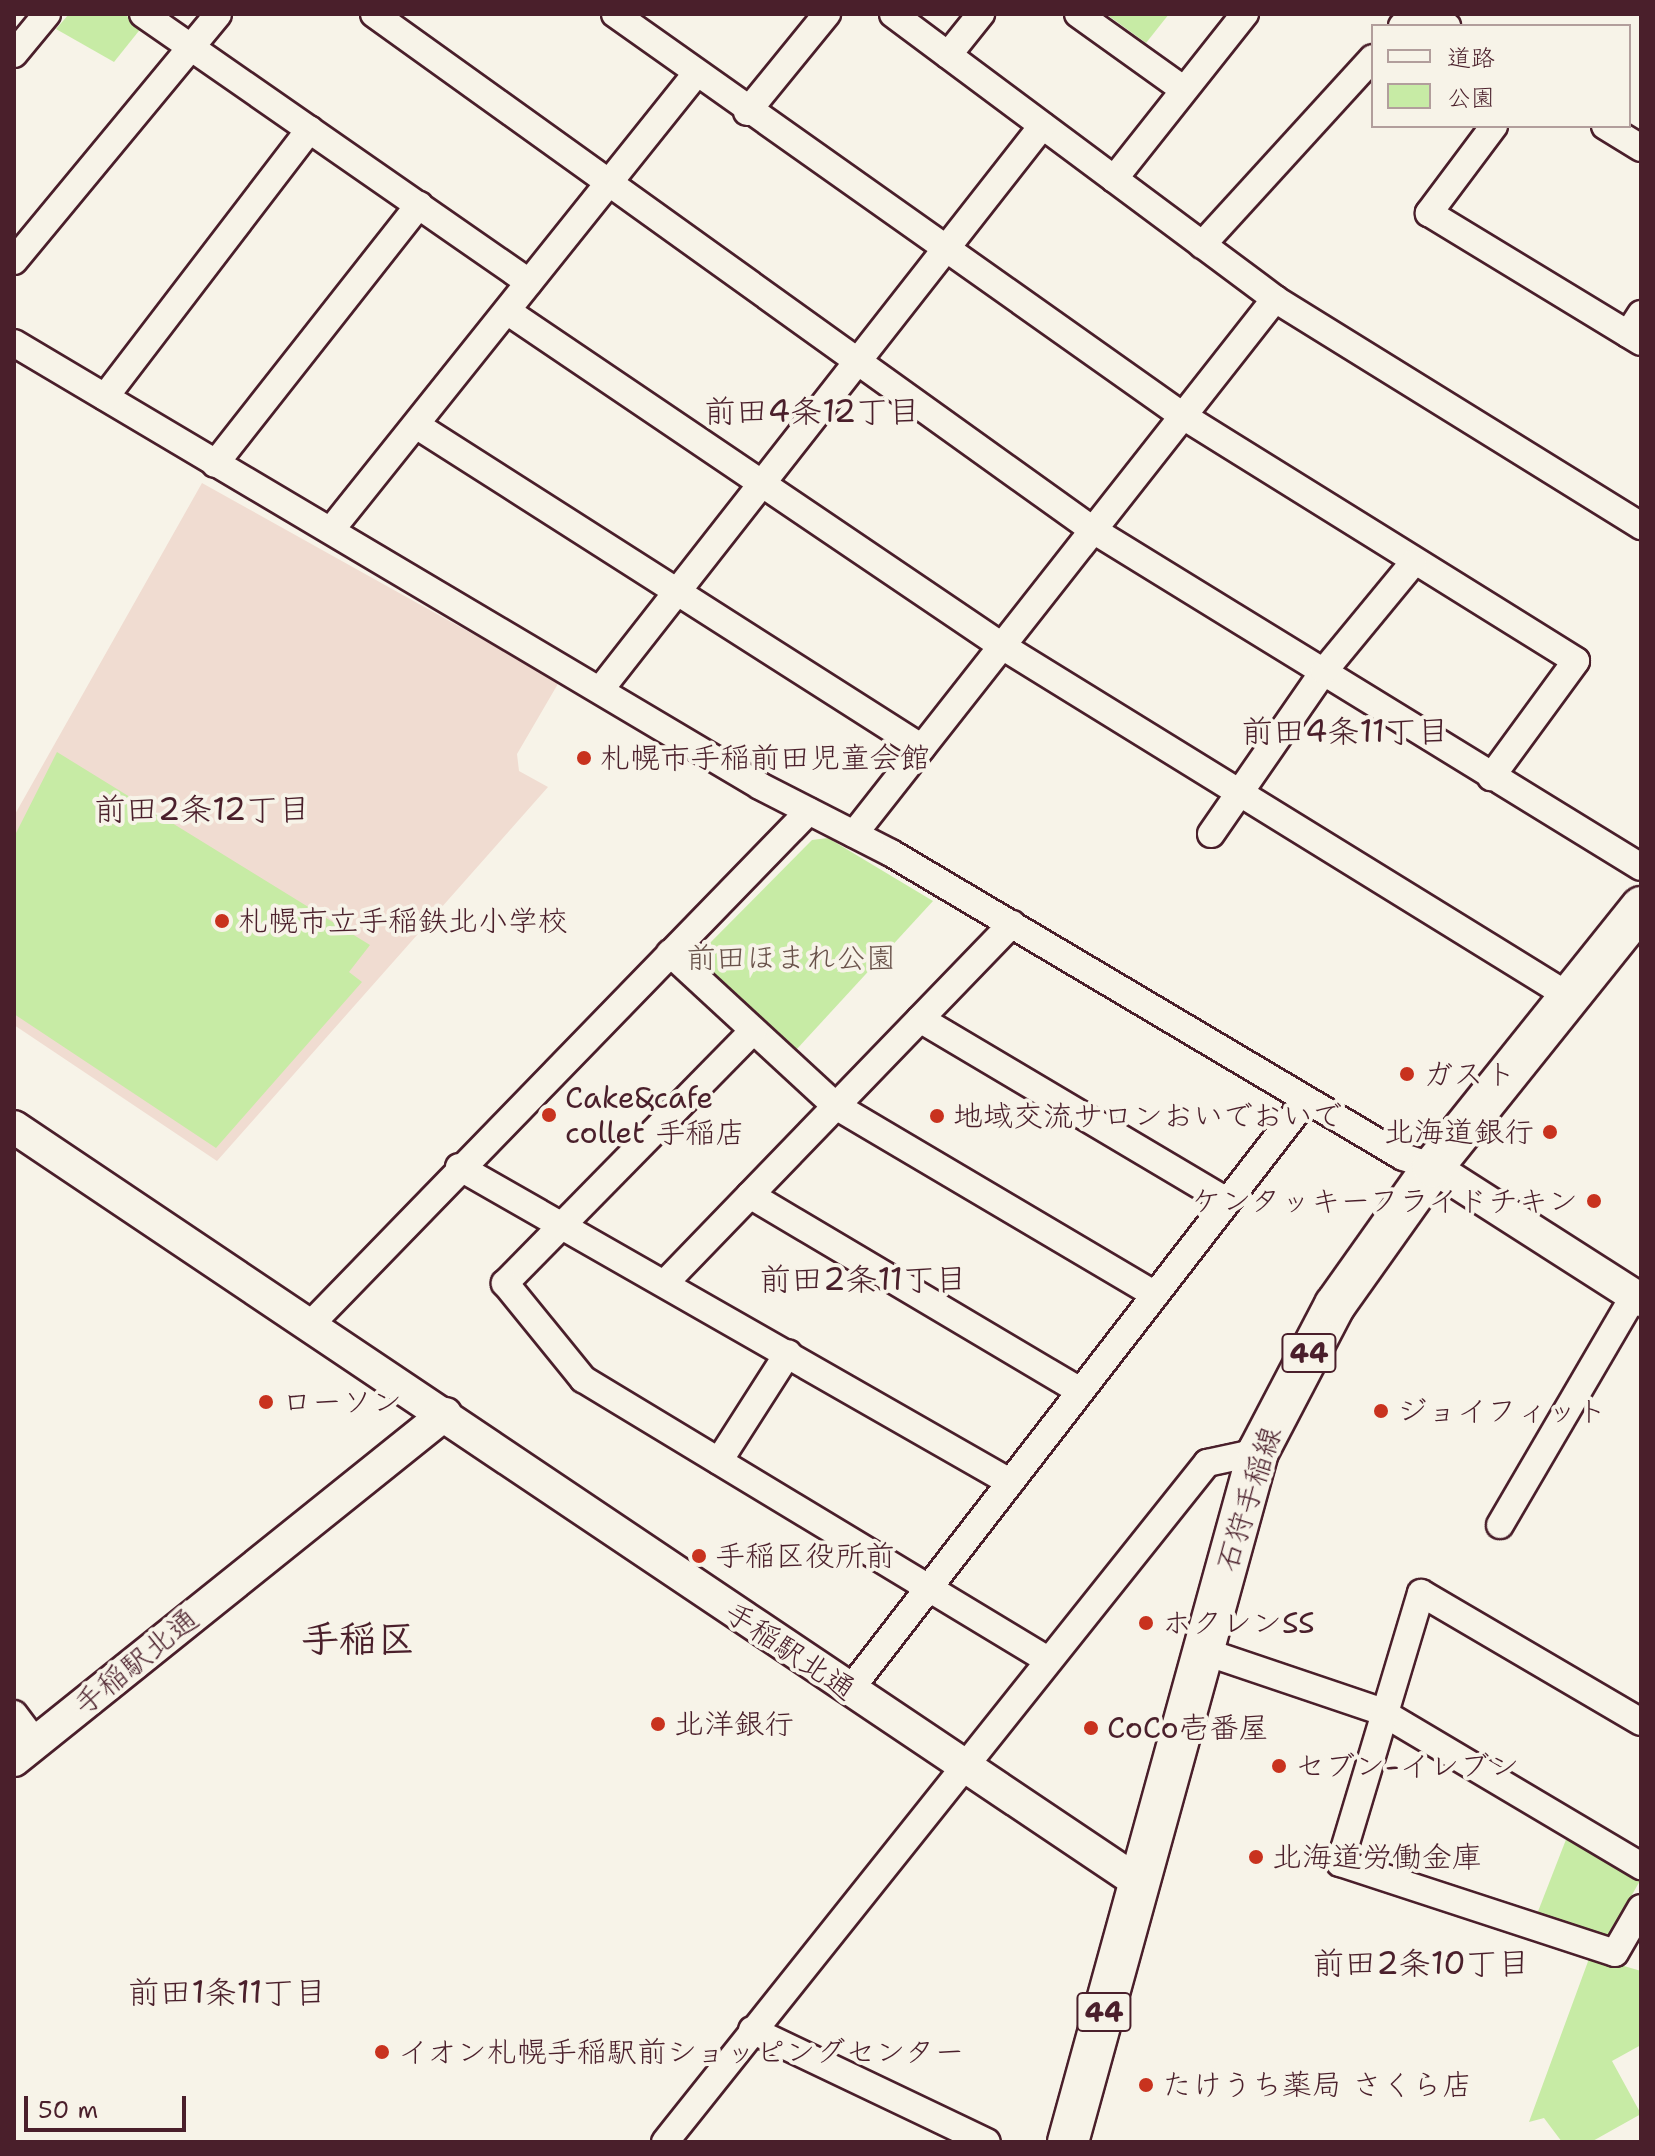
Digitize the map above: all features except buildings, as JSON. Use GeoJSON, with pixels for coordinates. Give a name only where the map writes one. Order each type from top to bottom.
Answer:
{"type":"FeatureCollection","features":[{"type":"Feature","properties":{"kind":"main road","name":"石狩手稲線"},"geometry":{"type":"LineString","coordinates":[[1068,2142],[1258,1452],[1335,1305],[1433,1167],[1572,998],[1641,907]]}},
{"type":"Feature","properties":{"kind":"street"},"geometry":{"type":"LineString","coordinates":[[14,54],[47,14]]}},
{"type":"Feature","properties":{"kind":"street"},"geometry":{"type":"LineString","coordinates":[[143,14],[529,282]]}},
{"type":"Feature","properties":{"kind":"street"},"geometry":{"type":"LineString","coordinates":[[14,261],[218,14]]}},
{"type":"Feature","properties":{"kind":"street"},"geometry":{"type":"LineString","coordinates":[[374,14],[606,186],[1093,530],[1641,867]]}},
{"type":"Feature","properties":{"kind":"street"},"geometry":{"type":"LineString","coordinates":[[615,14],[747,112],[1183,416],[1413,563],[1576,661],[1491,777]]}},
{"type":"Feature","properties":{"kind":"street"},"geometry":{"type":"LineString","coordinates":[[747,112],[827,14]]}},
{"type":"Feature","properties":{"kind":"street"},"geometry":{"type":"LineString","coordinates":[[893,14],[1275,299],[1641,526]]}},
{"type":"Feature","properties":{"kind":"street"},"geometry":{"type":"LineString","coordinates":[[948,55],[981,14]]}},
{"type":"Feature","properties":{"kind":"street"},"geometry":{"type":"LineString","coordinates":[[1078,14],[1184,90]]}},
{"type":"Feature","properties":{"kind":"street"},"geometry":{"type":"LineString","coordinates":[[1114,179],[1245,14]]}},
{"type":"Feature","properties":{"kind":"street"},"geometry":{"type":"LineString","coordinates":[[1202,245],[1371,60]]}},
{"type":"Feature","properties":{"kind":"street"},"geometry":{"type":"LineString","coordinates":[[331,530],[695,75]]}},
{"type":"Feature","properties":{"kind":"street"},"geometry":{"type":"LineString","coordinates":[[600,690],[674,590],[946,251],[1042,126]]}},
{"type":"Feature","properties":{"kind":"street"},"geometry":{"type":"LineString","coordinates":[[1493,128],[1429,213],[1637,330]]}},
{"type":"Feature","properties":{"kind":"street"},"geometry":{"type":"LineString","coordinates":[[1608,128],[1641,148]]}},
{"type":"Feature","properties":{"kind":"street"},"geometry":{"type":"LineString","coordinates":[[105,397],[310,129]]}},
{"type":"Feature","properties":{"kind":"street"},"geometry":{"type":"LineString","coordinates":[[215,464],[419,205]]}},
{"type":"Feature","properties":{"kind":"street"},"geometry":{"type":"LineString","coordinates":[[854,834],[1275,299]]}},
{"type":"Feature","properties":{"kind":"street"},"geometry":{"type":"LineString","coordinates":[[507,311],[1002,646],[1240,788],[1572,998]]}},
{"type":"Feature","properties":{"kind":"street"},"geometry":{"type":"LineString","coordinates":[[14,343],[600,690],[1012,924],[1306,1100],[1433,1167],[1638,1298],[1500,1525]]}},
{"type":"Feature","properties":{"kind":"street"},"geometry":{"type":"LineString","coordinates":[[416,425],[922,748]]}},
{"type":"Feature","properties":{"kind":"street"},"geometry":{"type":"LineString","coordinates":[[1211,834],[1324,671],[1413,563]]}},
{"type":"Feature","properties":{"kind":"street"},"geometry":{"type":"LineString","coordinates":[[310,1325],[459,1167],[809,811]]}},
{"type":"Feature","properties":{"kind":"street"},"geometry":{"type":"LineString","coordinates":[[666,1282],[1012,924]]}},
{"type":"Feature","properties":{"kind":"street"},"geometry":{"type":"LineString","coordinates":[[670,953],[836,1106],[1155,1295]]}},
{"type":"Feature","properties":{"kind":"street"},"geometry":{"type":"LineString","coordinates":[[920,1019],[1227,1201]]}},
{"type":"Feature","properties":{"kind":"street"},"geometry":{"type":"LineString","coordinates":[[753,1031],[505,1283],[583,1379],[926,1591],[1046,1659]]}},
{"type":"Feature","properties":{"kind":"street"},"geometry":{"type":"LineString","coordinates":[[849,1691],[1306,1100]]}},
{"type":"Feature","properties":{"kind":"street","name":"手稲駅北通"},"geometry":{"type":"LineString","coordinates":[[14,1127],[445,1414],[849,1691],[1138,1882]]}},
{"type":"Feature","properties":{"kind":"street"},"geometry":{"type":"LineString","coordinates":[[459,1167],[565,1222],[1010,1482]]}},
{"type":"Feature","properties":{"kind":"street"},"geometry":{"type":"LineString","coordinates":[[750,1195],[1080,1391]]}},
{"type":"Feature","properties":{"kind":"street"},"geometry":{"type":"LineString","coordinates":[[719,1461],[788,1353]]}},
{"type":"Feature","properties":{"kind":"street","name":"手稲駅北通"},"geometry":{"type":"LineString","coordinates":[[25,1751],[445,1414]]}},
{"type":"Feature","properties":{"kind":"street"},"geometry":{"type":"LineString","coordinates":[[665,2142],[965,1767],[1046,1659],[1207,1463],[1258,1452]]}},
{"type":"Feature","properties":{"kind":"street"},"geometry":{"type":"LineString","coordinates":[[1641,1722],[1421,1593],[1380,1711],[1340,1863],[1615,1953],[1641,1908]]}},
{"type":"Feature","properties":{"kind":"street"},"geometry":{"type":"LineString","coordinates":[[1203,1651],[1380,1711],[1641,1866]]}},
{"type":"Feature","properties":{"kind":"street"},"geometry":{"type":"LineString","coordinates":[[14,1714],[25,1751]]}},
{"type":"Feature","properties":{"kind":"street"},"geometry":{"type":"LineString","coordinates":[[752,2030],[987,2142]]}},
{"type":"Feature","properties":{"kind":"shaded area","name":"札幌市立手稲鉄北小学校"},"geometry":{"type":"Polygon","coordinates":[[[202,483],[559,682],[517,754],[519,771],[548,787],[217,1161],[14,1025],[14,816],[202,483]]]}},
{"type":"Feature","properties":{"kind":"green space"},"geometry":{"type":"Polygon","coordinates":[[[69,14],[124,14],[142,27],[114,62],[56,29],[69,14]]]}},
{"type":"Feature","properties":{"kind":"green space"},"geometry":{"type":"Polygon","coordinates":[[[1106,14],[1169,14],[1146,43],[1106,14]]]}},
{"type":"Feature","properties":{"kind":"green space"},"geometry":{"type":"Polygon","coordinates":[[[57,752],[370,945],[349,972],[362,982],[216,1148],[14,1014],[14,837],[57,752]]]}},
{"type":"Feature","properties":{"kind":"green space","name":"前田ほまれ公園"},"geometry":{"type":"Polygon","coordinates":[[[828,838],[933,901],[796,1050],[701,968],[701,952],[812,840],[828,838]]]}},
{"type":"Feature","properties":{"kind":"green space"},"geometry":{"type":"Polygon","coordinates":[[[1567,1837],[1641,1879],[1608,1937],[1537,1914],[1567,1837]]]}},
{"type":"Feature","properties":{"kind":"green space"},"geometry":{"type":"Polygon","coordinates":[[[1590,1956],[1641,1971],[1641,2045],[1612,2061],[1641,2114],[1591,2142],[1562,2142],[1544,2118],[1529,2122],[1590,1956]]]}},
{"type":"Feature","properties":{"kind":"place","name":"札幌市手稲前田児童会館"},"geometry":{"type":"Point","coordinates":[584,758]}},
{"type":"Feature","properties":{"kind":"place","name":"札幌市立手稲鉄北小学校"},"geometry":{"type":"Point","coordinates":[222,921]}},
{"type":"Feature","properties":{"kind":"place","name":"ガスト"},"geometry":{"type":"Point","coordinates":[1407,1074]}},
{"type":"Feature","properties":{"kind":"place","name":"Cake&cafe collet 手稲店"},"geometry":{"type":"Point","coordinates":[549,1115]}},
{"type":"Feature","properties":{"kind":"place","name":"地域交流サロンおいでおいで"},"geometry":{"type":"Point","coordinates":[937,1116]}},
{"type":"Feature","properties":{"kind":"place","name":"北海道銀行"},"geometry":{"type":"Point","coordinates":[1550,1132]}},
{"type":"Feature","properties":{"kind":"place","name":"ケンタッキーフライドチキン"},"geometry":{"type":"Point","coordinates":[1594,1201]}},
{"type":"Feature","properties":{"kind":"place","name":"ローソン"},"geometry":{"type":"Point","coordinates":[266,1402]}},
{"type":"Feature","properties":{"kind":"place","name":"ジョイフィット"},"geometry":{"type":"Point","coordinates":[1381,1411]}},
{"type":"Feature","properties":{"kind":"place","name":"手稲区役所前"},"geometry":{"type":"Point","coordinates":[699,1556]}},
{"type":"Feature","properties":{"kind":"place","name":"ホクレンSS"},"geometry":{"type":"Point","coordinates":[1146,1623]}},
{"type":"Feature","properties":{"kind":"place","name":"北洋銀行"},"geometry":{"type":"Point","coordinates":[658,1724]}},
{"type":"Feature","properties":{"kind":"place","name":"CoCo壱番屋"},"geometry":{"type":"Point","coordinates":[1091,1728]}},
{"type":"Feature","properties":{"kind":"place","name":"セブン-イレブン"},"geometry":{"type":"Point","coordinates":[1279,1766]}},
{"type":"Feature","properties":{"kind":"place","name":"北海道労働金庫"},"geometry":{"type":"Point","coordinates":[1256,1857]}},
{"type":"Feature","properties":{"kind":"place","name":"イオン札幌手稲駅前ショッピングセンター"},"geometry":{"type":"Point","coordinates":[382,2052]}},
{"type":"Feature","properties":{"kind":"place","name":"たけうち薬局 さくら店"},"geometry":{"type":"Point","coordinates":[1146,2085]}},
{"type":"Feature","properties":{"kind":"district","name":"前田4条12丁目"},"geometry":{"type":"Point","coordinates":[812,411]}},
{"type":"Feature","properties":{"kind":"district","name":"前田4条11丁目"},"geometry":{"type":"Point","coordinates":[1345,731]}},
{"type":"Feature","properties":{"kind":"district","name":"前田2条12丁目"},"geometry":{"type":"Point","coordinates":[202,809]}},
{"type":"Feature","properties":{"kind":"district","name":"前田2条11丁目"},"geometry":{"type":"Point","coordinates":[863,1279]}},
{"type":"Feature","properties":{"kind":"district","name":"手稲区"},"geometry":{"type":"Point","coordinates":[358,1639]}},
{"type":"Feature","properties":{"kind":"district","name":"前田2条10丁目"},"geometry":{"type":"Point","coordinates":[1421,1963]}},
{"type":"Feature","properties":{"kind":"district","name":"前田1条11丁目"},"geometry":{"type":"Point","coordinates":[227,1992]}}]}
